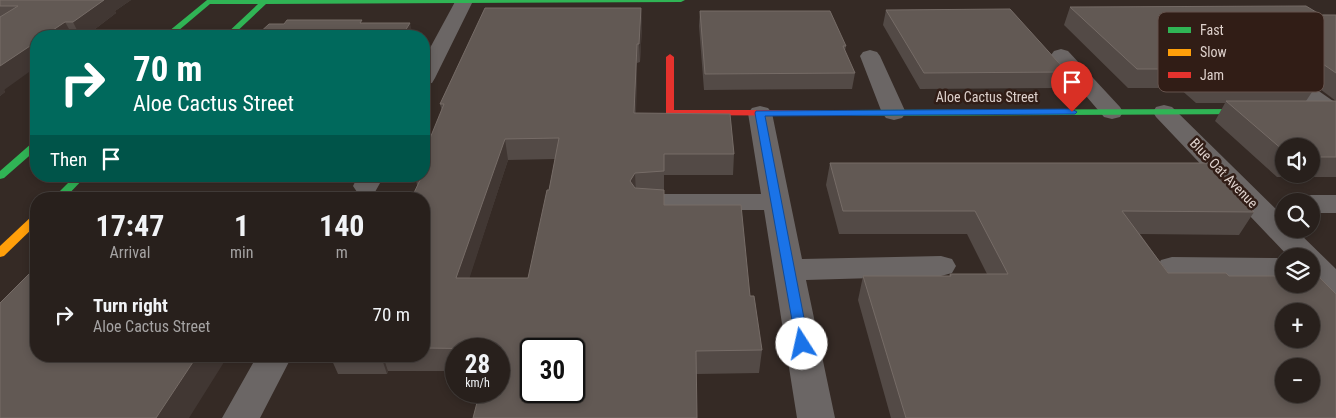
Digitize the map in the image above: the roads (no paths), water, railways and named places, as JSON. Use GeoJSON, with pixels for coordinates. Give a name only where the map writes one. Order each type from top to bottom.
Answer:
{"type":"FeatureCollection","features":[{"type":"Feature","properties":{"kind":"street"},"geometry":{"type":"LineString","coordinates":[[174,30],[210,1],[681,0]]}},
{"type":"Feature","properties":{"kind":"street"},"geometry":{"type":"LineString","coordinates":[[234,30],[265,1]]}},
{"type":"Feature","properties":{"kind":"street"},"geometry":{"type":"LineString","coordinates":[[430,66],[464,1]]}},
{"type":"Feature","properties":{"kind":"street"},"geometry":{"type":"LineString","coordinates":[[1061,55],[1112,112]]}},
{"type":"Feature","properties":{"kind":"street"},"geometry":{"type":"LineString","coordinates":[[870,56],[894,113]]}},
{"type":"Feature","properties":{"kind":"street","name":"Aloe Cactus Street"},"geometry":{"type":"LineString","coordinates":[[670,57],[669,113],[1264,112]]}},
{"type":"Feature","properties":{"kind":"street"},"geometry":{"type":"LineString","coordinates":[[1303,92],[1328,112]]}},
{"type":"Feature","properties":{"kind":"street","name":"Blue Oat Avenue"},"geometry":{"type":"LineString","coordinates":[[1164,112],[1297,248]]}},
{"type":"Feature","properties":{"kind":"street"},"geometry":{"type":"LineString","coordinates":[[760,113],[816,418]]}},
{"type":"Feature","properties":{"kind":"street"},"geometry":{"type":"LineString","coordinates":[[0,176],[30,150]]}},
{"type":"Feature","properties":{"kind":"street"},"geometry":{"type":"LineString","coordinates":[[64,192],[75,182]]}},
{"type":"Feature","properties":{"kind":"street"},"geometry":{"type":"LineString","coordinates":[[646,202],[776,202]]}},
{"type":"Feature","properties":{"kind":"street"},"geometry":{"type":"LineString","coordinates":[[1254,204],[1275,204]]}},
{"type":"Feature","properties":{"kind":"street"},"geometry":{"type":"LineString","coordinates":[[1320,204],[1336,204]]}},
{"type":"Feature","properties":{"kind":"street"},"geometry":{"type":"LineString","coordinates":[[0,253],[30,224]]}},
{"type":"Feature","properties":{"kind":"street"},"geometry":{"type":"LineString","coordinates":[[789,270],[941,266]]}},
{"type":"Feature","properties":{"kind":"street"},"geometry":{"type":"LineString","coordinates":[[1172,267],[1275,268]]}},
{"type":"Feature","properties":{"kind":"street"},"geometry":{"type":"LineString","coordinates":[[241,418],[272,362]]}}]}
